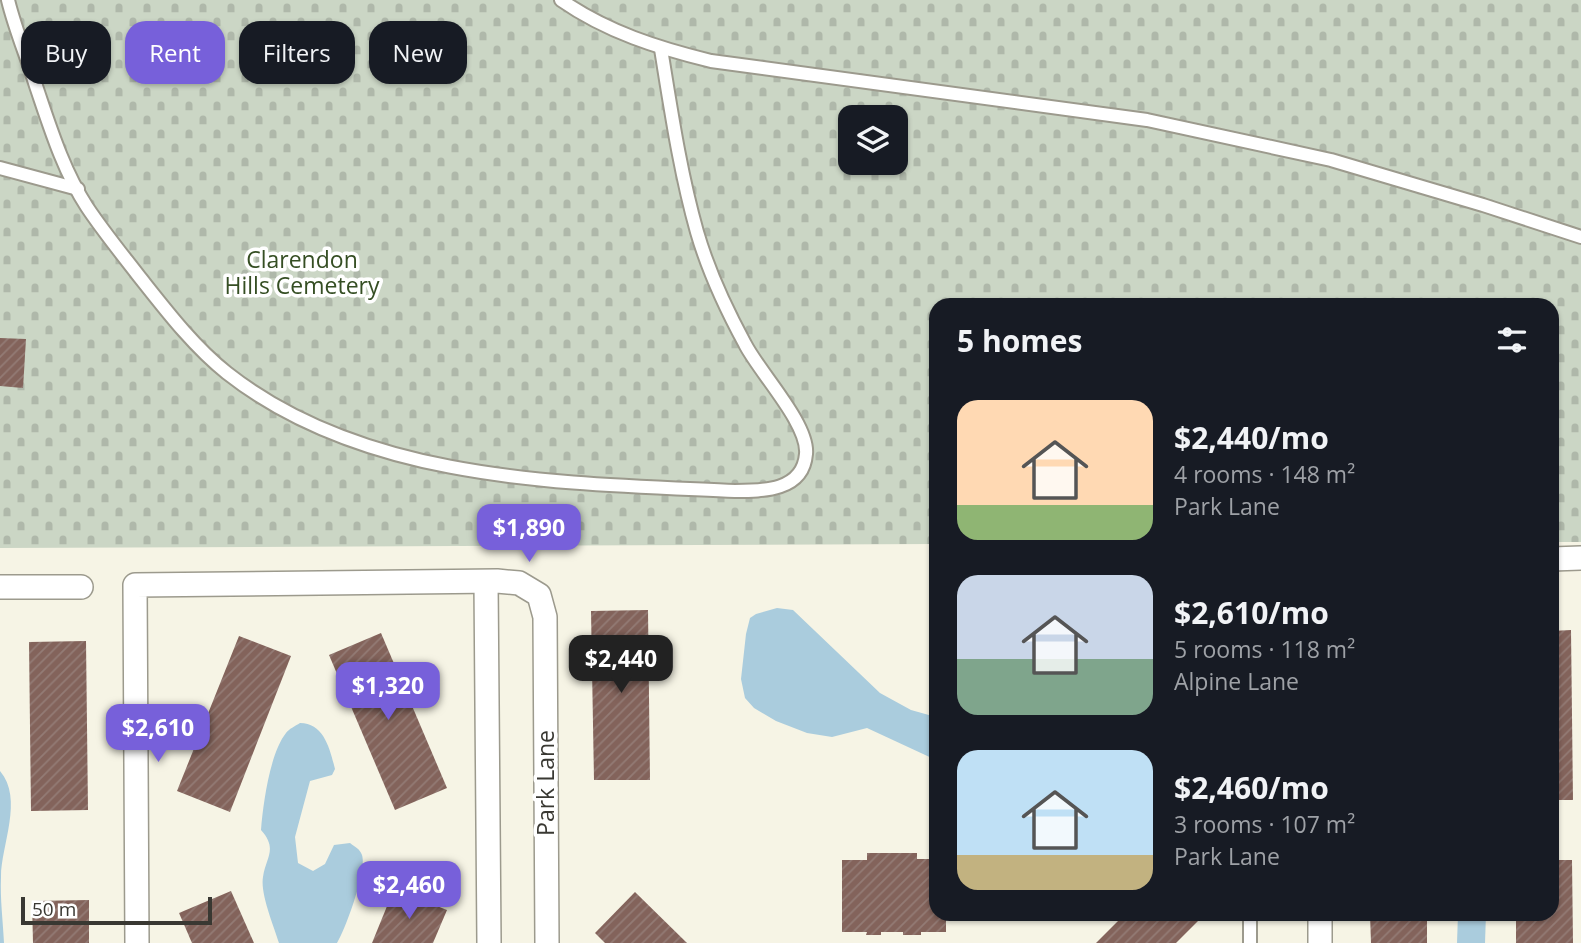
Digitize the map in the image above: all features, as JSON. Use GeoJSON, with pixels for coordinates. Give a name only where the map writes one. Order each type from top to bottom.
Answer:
{"type":"FeatureCollection","features":[{"type":"Feature","properties":{"kind":"street"},"geometry":{"type":"LineString","coordinates":[[1559,559],[1581,558]]}},
{"type":"Feature","properties":{"kind":"street"},"geometry":{"type":"LineString","coordinates":[[486,582],[489,943]]}},
{"type":"Feature","properties":{"kind":"street","name":"Park Lane"},"geometry":{"type":"LineString","coordinates":[[137,943],[135,585],[486,582],[519,583],[538,595],[545,617],[547,943]]}},
{"type":"Feature","properties":{"kind":"street"},"geometry":{"type":"LineString","coordinates":[[0,587],[81,587]]}},
{"type":"Feature","properties":{"kind":"street"},"geometry":{"type":"LineString","coordinates":[[1320,921],[1320,943]]}},
{"type":"Feature","properties":{"kind":"lane"},"geometry":{"type":"LineString","coordinates":[[8,0],[58,151],[87,207],[169,313],[226,372],[272,405],[323,430],[404,457],[462,470],[562,483],[735,491],[762,491],[785,486],[800,473],[806,454],[804,438],[746,346],[721,295],[697,233],[682,169],[661,49]]}},
{"type":"Feature","properties":{"kind":"lane"},"geometry":{"type":"LineString","coordinates":[[561,0],[622,34],[661,49],[712,61],[1147,120],[1331,160],[1581,237]]}},
{"type":"Feature","properties":{"kind":"lane"},"geometry":{"type":"LineString","coordinates":[[0,168],[78,190]]}},
{"type":"Feature","properties":{"kind":"lane"},"geometry":{"type":"LineString","coordinates":[[1250,921],[1250,943]]}},
{"type":"Feature","properties":{"kind":"green space","name":"Clarendon Hills Cemetery"},"geometry":{"type":"Polygon","coordinates":[[[0,0],[1581,0],[1581,542],[1559,542],[1559,298],[929,298],[929,544],[0,548],[0,0]]]}},
{"type":"Feature","properties":{"kind":"water"},"geometry":{"type":"Polygon","coordinates":[[[777,608],[793,610],[880,693],[911,710],[929,715],[929,757],[867,728],[832,737],[807,733],[776,721],[754,708],[745,698],[741,679],[746,634],[750,618],[777,608]]]}},
{"type":"Feature","properties":{"kind":"water"},"geometry":{"type":"Polygon","coordinates":[[[300,723],[315,727],[325,738],[335,769],[332,775],[310,781],[295,837],[298,863],[313,871],[325,864],[334,845],[350,843],[362,855],[359,885],[337,943],[279,943],[264,892],[263,877],[270,848],[261,830],[268,779],[280,742],[287,732],[300,723]]]}},
{"type":"Feature","properties":{"kind":"water"},"geometry":{"type":"Polygon","coordinates":[[[0,771],[7,782],[11,808],[1,877],[4,943],[0,943],[0,771]]]}},
{"type":"Feature","properties":{"kind":"water"},"geometry":{"type":"Polygon","coordinates":[[[1458,921],[1486,921],[1485,943],[1457,943],[1458,921]]]}},
{"type":"Feature","properties":{"kind":"building"},"geometry":{"type":"Polygon","coordinates":[[[0,338],[26,339],[23,388],[0,386],[0,338]]]}},
{"type":"Feature","properties":{"kind":"building"},"geometry":{"type":"Polygon","coordinates":[[[648,610],[650,780],[594,780],[591,611],[648,610]]]}},
{"type":"Feature","properties":{"kind":"building"},"geometry":{"type":"Polygon","coordinates":[[[1571,630],[1573,800],[1559,800],[1559,631],[1571,630]]]}},
{"type":"Feature","properties":{"kind":"building"},"geometry":{"type":"Polygon","coordinates":[[[381,633],[447,788],[395,810],[329,655],[381,633]]]}},
{"type":"Feature","properties":{"kind":"building"},"geometry":{"type":"Polygon","coordinates":[[[239,636],[291,656],[230,812],[177,791],[239,636]]]}},
{"type":"Feature","properties":{"kind":"building"},"geometry":{"type":"Polygon","coordinates":[[[86,641],[88,810],[31,811],[29,642],[86,641]]]}},
{"type":"Feature","properties":{"kind":"building"},"geometry":{"type":"Polygon","coordinates":[[[867,853],[917,853],[917,859],[929,859],[929,921],[946,921],[946,932],[903,935],[903,932],[881,932],[881,935],[866,935],[867,932],[842,932],[842,860],[867,860],[867,853]]]}},
{"type":"Feature","properties":{"kind":"building"},"geometry":{"type":"Polygon","coordinates":[[[1559,860],[1572,860],[1573,943],[1516,943],[1516,921],[1559,921],[1559,860]]]}},
{"type":"Feature","properties":{"kind":"building"},"geometry":{"type":"Polygon","coordinates":[[[394,889],[447,910],[433,943],[372,943],[394,889]]]}},
{"type":"Feature","properties":{"kind":"building"},"geometry":{"type":"Polygon","coordinates":[[[231,891],[254,943],[192,943],[179,913],[231,891]]]}},
{"type":"Feature","properties":{"kind":"building"},"geometry":{"type":"Polygon","coordinates":[[[635,892],[687,943],[605,943],[595,933],[635,892]]]}},
{"type":"Feature","properties":{"kind":"building"},"geometry":{"type":"Polygon","coordinates":[[[89,900],[89,943],[33,943],[32,901],[89,900]]]}},
{"type":"Feature","properties":{"kind":"building"},"geometry":{"type":"Polygon","coordinates":[[[1118,921],[1198,921],[1176,943],[1096,943],[1118,921]]]}},
{"type":"Feature","properties":{"kind":"building"},"geometry":{"type":"Polygon","coordinates":[[[1370,921],[1427,921],[1427,943],[1371,943],[1370,921]]]}}]}
